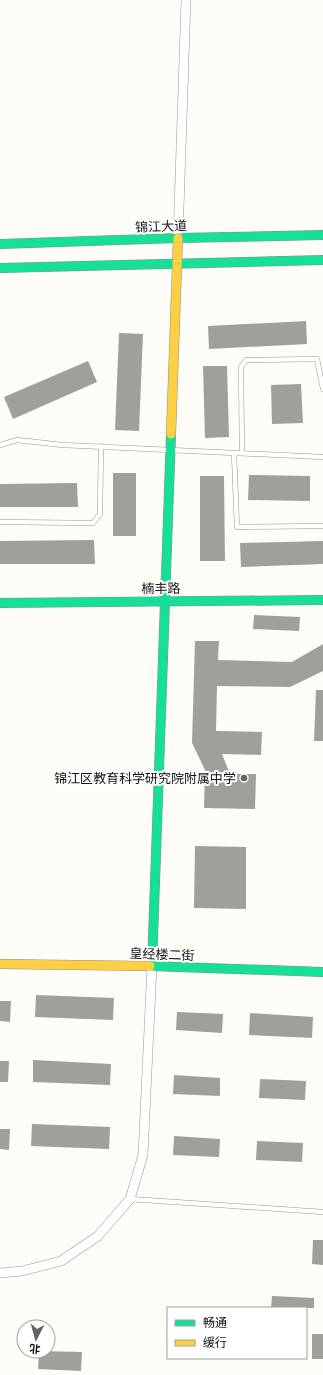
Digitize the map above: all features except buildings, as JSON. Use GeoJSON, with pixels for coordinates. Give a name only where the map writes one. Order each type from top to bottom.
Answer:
{"type":"FeatureCollection","features":[{"type":"Feature","properties":{"kind":"street"},"geometry":{"type":"LineString","coordinates":[[0,1273],[22,1271],[61,1260],[98,1236],[130,1199],[143,1155],[152,966],[186,0]]}},
{"type":"Feature","properties":{"kind":"street","name":"锦江大道"},"geometry":{"type":"LineString","coordinates":[[0,244],[323,235]]}},
{"type":"Feature","properties":{"kind":"street"},"geometry":{"type":"LineString","coordinates":[[0,268],[323,260]]}},
{"type":"Feature","properties":{"kind":"street","name":"楠丰路"},"geometry":{"type":"LineString","coordinates":[[0,603],[323,600]]}},
{"type":"Feature","properties":{"kind":"street","name":"皇经楼二街"},"geometry":{"type":"LineString","coordinates":[[0,964],[152,966],[323,972]]}},
{"type":"Feature","properties":{"kind":"lane"},"geometry":{"type":"LineString","coordinates":[[242,453],[241,367],[246,360],[316,359],[323,389]]}},
{"type":"Feature","properties":{"kind":"lane"},"geometry":{"type":"LineString","coordinates":[[0,444],[17,440],[63,445],[323,457]]}},
{"type":"Feature","properties":{"kind":"lane"},"geometry":{"type":"LineString","coordinates":[[0,522],[93,522],[100,514],[100,446]]}},
{"type":"Feature","properties":{"kind":"lane"},"geometry":{"type":"LineString","coordinates":[[234,453],[237,527],[323,526]]}},
{"type":"Feature","properties":{"kind":"lane"},"geometry":{"type":"LineString","coordinates":[[130,1199],[323,1212]]}},
{"type":"Feature","properties":{"kind":"traffic: fast"},"geometry":{"type":"LineString","coordinates":[[0,244],[323,235]]}},
{"type":"Feature","properties":{"kind":"traffic: fast"},"geometry":{"type":"LineString","coordinates":[[0,268],[323,260]]}},
{"type":"Feature","properties":{"kind":"traffic: fast"},"geometry":{"type":"LineString","coordinates":[[152,966],[171,434]]}},
{"type":"Feature","properties":{"kind":"traffic: fast"},"geometry":{"type":"LineString","coordinates":[[0,603],[323,600]]}},
{"type":"Feature","properties":{"kind":"traffic: fast"},"geometry":{"type":"LineString","coordinates":[[150,966],[323,972]]}},
{"type":"Feature","properties":{"kind":"traffic: slow"},"geometry":{"type":"LineString","coordinates":[[171,434],[178,238]]}},
{"type":"Feature","properties":{"kind":"traffic: slow"},"geometry":{"type":"LineString","coordinates":[[0,964],[150,966]]}},
{"type":"Feature","properties":{"kind":"place","name":"锦江区教育科学研究院附属中学"},"geometry":{"type":"Point","coordinates":[244,778]}}]}
